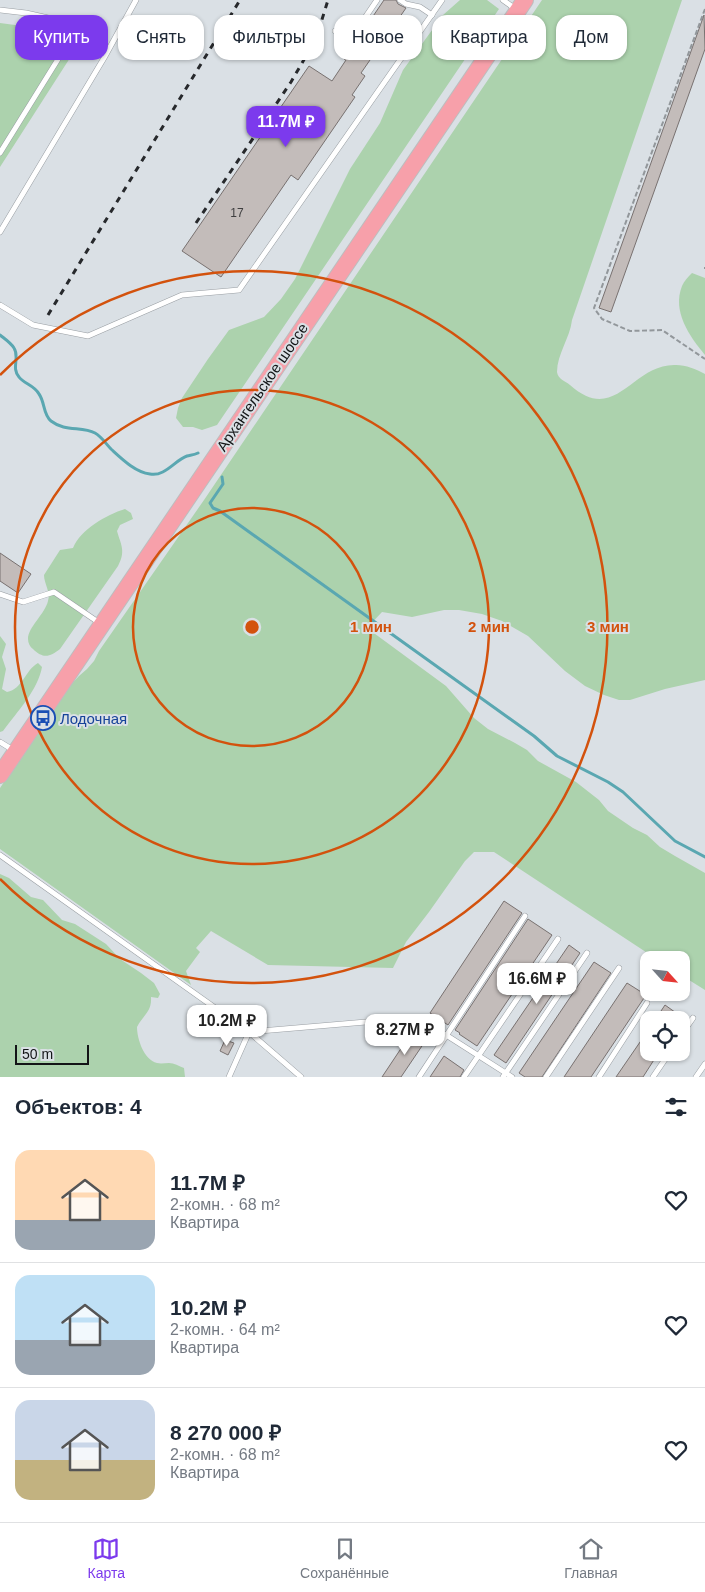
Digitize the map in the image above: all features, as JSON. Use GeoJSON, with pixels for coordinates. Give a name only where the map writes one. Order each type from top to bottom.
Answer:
{"type":"FeatureCollection","features":[{"type":"Feature","properties":{"kind":"main road","name":"Архангельское шоссе"},"geometry":{"type":"LineString","coordinates":[[0,775],[521,5]]}},
{"type":"Feature","properties":{"kind":"lane"},"geometry":{"type":"LineString","coordinates":[[0,232],[104,58],[136,0]]}},
{"type":"Feature","properties":{"kind":"lane"},"geometry":{"type":"LineString","coordinates":[[367,15],[377,0]]}},
{"type":"Feature","properties":{"kind":"lane"},"geometry":{"type":"LineString","coordinates":[[400,0],[406,4],[420,7],[432,15]]}},
{"type":"Feature","properties":{"kind":"lane"},"geometry":{"type":"LineString","coordinates":[[0,304],[33,325],[88,336],[182,295],[239,290],[442,0]]}},
{"type":"Feature","properties":{"kind":"lane"},"geometry":{"type":"LineString","coordinates":[[503,0],[521,5]]}},
{"type":"Feature","properties":{"kind":"lane"},"geometry":{"type":"LineString","coordinates":[[0,10],[26,13],[66,22],[73,35],[0,153]]}},
{"type":"Feature","properties":{"kind":"lane"},"geometry":{"type":"LineString","coordinates":[[0,594],[23,602],[54,592],[101,625]]}},
{"type":"Feature","properties":{"kind":"lane"},"geometry":{"type":"LineString","coordinates":[[0,742],[15,752]]}},
{"type":"Feature","properties":{"kind":"lane"},"geometry":{"type":"LineString","coordinates":[[0,855],[250,1032],[301,1077]]}},
{"type":"Feature","properties":{"kind":"lane"},"geometry":{"type":"LineString","coordinates":[[418,1077],[525,916]]}},
{"type":"Feature","properties":{"kind":"lane"},"geometry":{"type":"LineString","coordinates":[[464,1077],[558,939]]}},
{"type":"Feature","properties":{"kind":"lane"},"geometry":{"type":"LineString","coordinates":[[505,1075],[587,953]]}},
{"type":"Feature","properties":{"kind":"lane"},"geometry":{"type":"LineString","coordinates":[[546,1077],[619,968]]}},
{"type":"Feature","properties":{"kind":"lane"},"geometry":{"type":"LineString","coordinates":[[599,1077],[647,1002]]}},
{"type":"Feature","properties":{"kind":"lane"},"geometry":{"type":"LineString","coordinates":[[250,1032],[413,1018],[446,1035],[480,1056],[505,1075],[512,1077]]}},
{"type":"Feature","properties":{"kind":"lane"},"geometry":{"type":"LineString","coordinates":[[690,1022],[693,1018]]}},
{"type":"Feature","properties":{"kind":"lane"},"geometry":{"type":"LineString","coordinates":[[229,1077],[250,1032]]}},
{"type":"Feature","properties":{"kind":"lane"},"geometry":{"type":"LineString","coordinates":[[653,1077],[664,1061]]}},
{"type":"Feature","properties":{"kind":"lane"},"geometry":{"type":"LineString","coordinates":[[696,1077],[705,1064]]}},
{"type":"Feature","properties":{"kind":"path"},"geometry":{"type":"LineString","coordinates":[[705,9],[594,308],[602,319],[630,331],[662,330],[705,359]]}},
{"type":"Feature","properties":{"kind":"green space"},"geometry":{"type":"Polygon","coordinates":[[[460,0],[487,0],[499,9],[495,15],[443,15],[460,0]]]}},
{"type":"Feature","properties":{"kind":"green space"},"geometry":{"type":"Polygon","coordinates":[[[542,0],[682,0],[572,320],[559,359],[557,372],[562,380],[586,396],[600,399],[624,390],[647,373],[661,367],[683,366],[705,374],[705,680],[665,689],[630,700],[619,700],[585,686],[565,671],[528,636],[502,621],[482,614],[459,610],[444,610],[412,617],[382,612],[367,628],[446,686],[474,718],[488,729],[527,750],[538,761],[576,782],[599,800],[608,811],[647,835],[660,847],[705,873],[705,990],[690,981],[690,951],[644,951],[494,852],[474,852],[465,861],[406,942],[393,968],[268,965],[211,931],[196,948],[200,952],[186,971],[191,985],[0,849],[0,788],[66,690],[94,661],[501,60],[546,60],[546,15],[532,15],[542,0]]]}},
{"type":"Feature","properties":{"kind":"green space"},"geometry":{"type":"Polygon","coordinates":[[[0,23],[15,25],[15,60],[69,60],[0,167],[0,23]]]}},
{"type":"Feature","properties":{"kind":"green space"},"geometry":{"type":"Polygon","coordinates":[[[432,30],[432,60],[464,60],[217,425],[202,430],[193,427],[183,427],[176,418],[182,398],[229,330],[264,317],[281,299],[295,279],[350,169],[380,123],[403,70],[410,60],[422,60],[422,44],[432,30]]]}},
{"type":"Feature","properties":{"kind":"green space"},"geometry":{"type":"Polygon","coordinates":[[[692,273],[705,278],[705,355],[688,331],[679,305],[679,295],[682,286],[692,273]]]}},
{"type":"Feature","properties":{"kind":"green space"},"geometry":{"type":"Polygon","coordinates":[[[125,509],[131,513],[133,519],[120,525],[117,531],[122,552],[118,566],[60,649],[53,654],[43,656],[31,647],[28,639],[31,630],[44,611],[48,601],[49,594],[44,575],[60,550],[73,548],[88,529],[110,515],[125,509]]]}},
{"type":"Feature","properties":{"kind":"green space"},"geometry":{"type":"Polygon","coordinates":[[[0,636],[6,644],[2,657],[6,669],[2,689],[7,692],[12,690],[17,687],[34,666],[38,663],[42,667],[32,692],[3,731],[0,732],[0,636]]]}},
{"type":"Feature","properties":{"kind":"green space"},"geometry":{"type":"Polygon","coordinates":[[[0,874],[9,878],[31,897],[43,900],[62,920],[75,924],[106,944],[120,959],[154,983],[160,994],[158,998],[151,997],[149,1010],[137,1027],[138,1037],[148,1058],[158,1063],[169,1063],[184,1068],[185,1077],[0,1077],[0,874]]]}},
{"type":"Feature","properties":{"kind":"building"},"geometry":{"type":"Polygon","coordinates":[[[384,0],[396,0],[398,4],[406,8],[401,15],[374,15],[384,0]]]}},
{"type":"Feature","properties":{"kind":"building"},"geometry":{"type":"Polygon","coordinates":[[[704,15],[705,49],[611,312],[599,308],[704,15]]]}},
{"type":"Feature","properties":{"kind":"building"},"geometry":{"type":"Polygon","coordinates":[[[346,60],[370,60],[361,73],[365,76],[352,95],[355,97],[298,180],[291,175],[221,277],[182,251],[309,66],[332,81],[346,60]]]}},
{"type":"Feature","properties":{"kind":"building"},"geometry":{"type":"Polygon","coordinates":[[[0,553],[31,574],[18,593],[0,581],[0,553]]]}},
{"type":"Feature","properties":{"kind":"building"},"geometry":{"type":"Polygon","coordinates":[[[504,901],[522,913],[448,1025],[430,1013],[504,901]]]}},
{"type":"Feature","properties":{"kind":"building"},"geometry":{"type":"Polygon","coordinates":[[[528,919],[552,935],[477,1046],[455,1030],[528,919]]]}},
{"type":"Feature","properties":{"kind":"building"},"geometry":{"type":"Polygon","coordinates":[[[569,945],[580,953],[506,1063],[494,1055],[569,945]]]}},
{"type":"Feature","properties":{"kind":"building"},"geometry":{"type":"Polygon","coordinates":[[[594,962],[611,973],[542,1077],[525,1077],[519,1073],[594,962]]]}},
{"type":"Feature","properties":{"kind":"building"},"geometry":{"type":"Polygon","coordinates":[[[627,983],[640,991],[640,1001],[642,1001],[591,1077],[564,1077],[627,983]]]}},
{"type":"Feature","properties":{"kind":"building"},"geometry":{"type":"Polygon","coordinates":[[[665,1005],[673,1011],[661,1011],[665,1005]]]}},
{"type":"Feature","properties":{"kind":"building"},"geometry":{"type":"Polygon","coordinates":[[[412,1032],[426,1040],[401,1077],[382,1077],[412,1032]]]}},
{"type":"Feature","properties":{"kind":"building"},"geometry":{"type":"Polygon","coordinates":[[[225,1040],[234,1043],[228,1055],[220,1051],[225,1040]]]}},
{"type":"Feature","properties":{"kind":"building"},"geometry":{"type":"Polygon","coordinates":[[[640,1042],[640,1061],[653,1061],[643,1077],[616,1077],[640,1042]]]}},
{"type":"Feature","properties":{"kind":"building"},"geometry":{"type":"Polygon","coordinates":[[[444,1056],[464,1070],[460,1077],[430,1077],[444,1056]]]}},
{"type":"Feature","properties":{"kind":"waterway"},"geometry":{"type":"LineString","coordinates":[[0,335],[16,351],[15,366],[17,374],[37,391],[48,418],[56,424],[62,427],[95,433],[129,464],[144,473],[160,473],[183,458],[198,453]]}},
{"type":"Feature","properties":{"kind":"waterway"},"geometry":{"type":"LineString","coordinates":[[222,477],[223,484],[210,503],[213,508],[220,511],[534,736],[557,756],[608,782],[623,792],[675,841],[705,857]]}},
{"type":"Feature","properties":{"kind":"railway"},"geometry":{"type":"LineString","coordinates":[[48,315],[240,0]]}},
{"type":"Feature","properties":{"kind":"railway"},"geometry":{"type":"LineString","coordinates":[[196,223],[291,82],[316,39],[328,0]]}},
{"type":"Feature","properties":{"kind":"place","name":"Лодочная"},"geometry":{"type":"Point","coordinates":[43,718]}}]}
